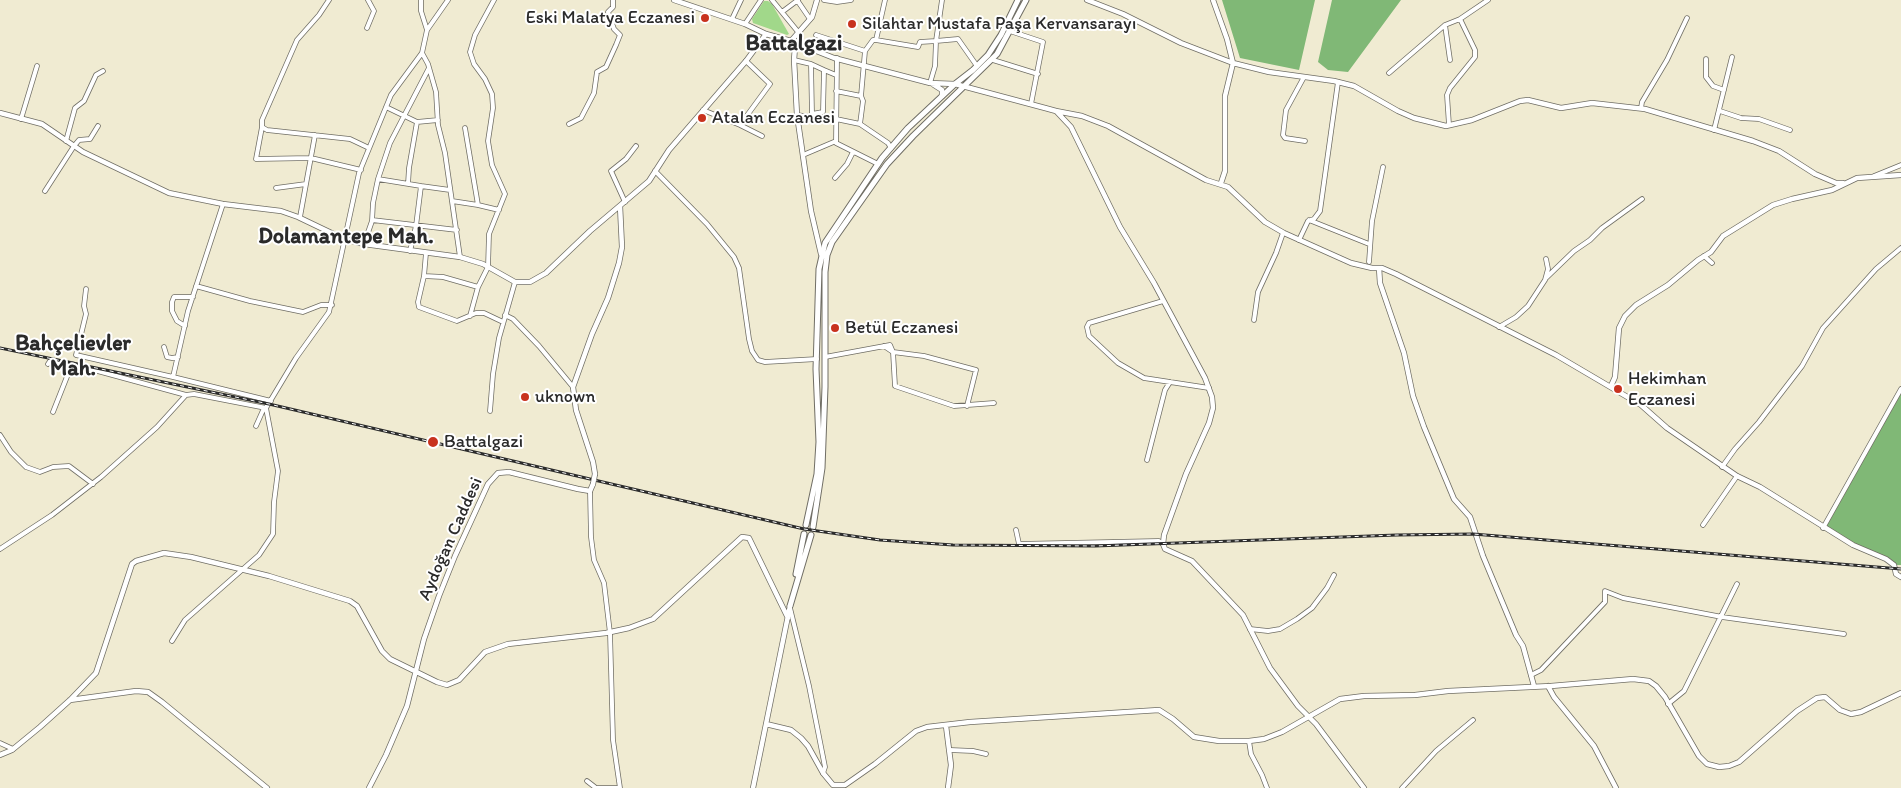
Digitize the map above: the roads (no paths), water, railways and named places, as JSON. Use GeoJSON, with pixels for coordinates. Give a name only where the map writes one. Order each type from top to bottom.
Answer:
{"type":"FeatureCollection","features":[{"type":"Feature","properties":{"kind":"main road"},"geometry":{"type":"LineString","coordinates":[[813,527],[822,468],[825,243],[890,148],[954,84],[988,55],[1001,35],[1018,0]]}},
{"type":"Feature","properties":{"kind":"main road"},"geometry":{"type":"LineString","coordinates":[[806,526],[817,474],[819,442],[817,359],[819,269],[824,254],[887,164],[913,136],[998,54],[1026,0]]}},
{"type":"Feature","properties":{"kind":"main road"},"geometry":{"type":"LineString","coordinates":[[790,606],[804,534]]}},
{"type":"Feature","properties":{"kind":"main road"},"geometry":{"type":"LineString","coordinates":[[790,606],[811,535]]}},
{"type":"Feature","properties":{"kind":"street"},"geometry":{"type":"LineString","coordinates":[[329,0],[319,15],[297,40],[262,120],[256,159],[310,158],[360,170]]}},
{"type":"Feature","properties":{"kind":"street"},"geometry":{"type":"LineString","coordinates":[[367,28],[374,12],[368,0]]}},
{"type":"Feature","properties":{"kind":"street"},"geometry":{"type":"LineString","coordinates":[[421,0],[421,11],[427,30]]}},
{"type":"Feature","properties":{"kind":"street"},"geometry":{"type":"LineString","coordinates":[[256,426],[296,358],[329,312],[360,170],[391,95],[422,53],[427,30],[448,0]]}},
{"type":"Feature","properties":{"kind":"street"},"geometry":{"type":"LineString","coordinates":[[470,316],[478,287],[488,267],[489,234],[504,194],[492,165],[488,141],[492,94],[474,64],[470,52],[475,35],[494,0]]}},
{"type":"Feature","properties":{"kind":"street"},"geometry":{"type":"LineString","coordinates":[[569,124],[581,118],[594,93],[597,72],[606,67],[620,35],[614,29],[608,12],[613,8],[613,0]]}},
{"type":"Feature","properties":{"kind":"street"},"geometry":{"type":"LineString","coordinates":[[674,0],[732,19],[766,34],[864,66],[930,83],[954,84],[1082,116],[1108,126],[1206,180],[1221,183],[1228,187],[1266,222],[1282,232],[1351,263],[1379,268],[1396,274],[1462,306],[1611,386],[1641,406],[1667,428],[1722,467],[1760,487],[1853,545],[1886,559],[1894,565],[1896,574],[1901,577]]}},
{"type":"Feature","properties":{"kind":"street"},"geometry":{"type":"LineString","coordinates":[[692,6],[695,0]]}},
{"type":"Feature","properties":{"kind":"street"},"geometry":{"type":"LineString","coordinates":[[732,19],[741,0]]}},
{"type":"Feature","properties":{"kind":"street"},"geometry":{"type":"LineString","coordinates":[[745,24],[761,0]]}},
{"type":"Feature","properties":{"kind":"street"},"geometry":{"type":"LineString","coordinates":[[772,0],[798,33]]}},
{"type":"Feature","properties":{"kind":"street"},"geometry":{"type":"LineString","coordinates":[[782,12],[797,0],[810,19]]}},
{"type":"Feature","properties":{"kind":"street"},"geometry":{"type":"LineString","coordinates":[[791,41],[810,19],[817,0]]}},
{"type":"Feature","properties":{"kind":"street"},"geometry":{"type":"LineString","coordinates":[[824,0],[851,0]]}},
{"type":"Feature","properties":{"kind":"street"},"geometry":{"type":"LineString","coordinates":[[876,40],[885,0]]}},
{"type":"Feature","properties":{"kind":"street"},"geometry":{"type":"LineString","coordinates":[[930,83],[935,66],[936,41],[942,0]]}},
{"type":"Feature","properties":{"kind":"street"},"geometry":{"type":"LineString","coordinates":[[1087,0],[1123,14],[1181,43],[1232,63],[1269,72],[1354,86],[1414,118],[1449,125],[1472,120],[1520,101],[1528,100],[1561,108],[1592,103],[1641,108],[1754,141],[1779,151],[1815,174],[1843,183]]}},
{"type":"Feature","properties":{"kind":"street"},"geometry":{"type":"LineString","coordinates":[[1213,0],[1228,39],[1232,63],[1225,96],[1225,171],[1221,183]]}},
{"type":"Feature","properties":{"kind":"street"},"geometry":{"type":"LineString","coordinates":[[1389,73],[1445,25],[1460,19],[1488,0]]}},
{"type":"Feature","properties":{"kind":"street"},"geometry":{"type":"LineString","coordinates":[[1641,108],[1642,102],[1668,60],[1687,18]]}},
{"type":"Feature","properties":{"kind":"street"},"geometry":{"type":"LineString","coordinates":[[1449,125],[1447,95],[1450,88],[1475,57],[1475,50],[1460,19]]}},
{"type":"Feature","properties":{"kind":"street"},"geometry":{"type":"LineString","coordinates":[[1445,25],[1450,60]]}},
{"type":"Feature","properties":{"kind":"street"},"geometry":{"type":"LineString","coordinates":[[1010,31],[1043,42],[1031,104]]}},
{"type":"Feature","properties":{"kind":"street"},"geometry":{"type":"LineString","coordinates":[[0,113],[42,124],[74,146],[159,190],[222,204],[281,211],[344,239],[364,244],[460,257],[488,267],[515,282],[530,282],[546,273],[590,231],[649,181],[669,150],[746,61],[766,34]]}},
{"type":"Feature","properties":{"kind":"street"},"geometry":{"type":"LineString","coordinates":[[816,36],[865,51]]}},
{"type":"Feature","properties":{"kind":"street"},"geometry":{"type":"LineString","coordinates":[[860,124],[865,51],[873,40],[918,47],[920,42],[958,39],[977,66]]}},
{"type":"Feature","properties":{"kind":"street"},"geometry":{"type":"LineString","coordinates":[[791,41],[795,47],[796,115],[811,211],[824,254]]}},
{"type":"Feature","properties":{"kind":"street"},"geometry":{"type":"LineString","coordinates":[[422,53],[429,68],[436,92],[438,120],[458,230],[460,257]]}},
{"type":"Feature","properties":{"kind":"street"},"geometry":{"type":"LineString","coordinates":[[1714,130],[1732,57]]}},
{"type":"Feature","properties":{"kind":"street"},"geometry":{"type":"LineString","coordinates":[[837,58],[836,143],[878,164]]}},
{"type":"Feature","properties":{"kind":"street"},"geometry":{"type":"LineString","coordinates":[[1706,59],[1706,77],[1713,86],[1724,90]]}},
{"type":"Feature","properties":{"kind":"street"},"geometry":{"type":"LineString","coordinates":[[794,60],[811,64],[836,75]]}},
{"type":"Feature","properties":{"kind":"street"},"geometry":{"type":"LineString","coordinates":[[993,60],[1038,74]]}},
{"type":"Feature","properties":{"kind":"street"},"geometry":{"type":"LineString","coordinates":[[740,125],[770,84],[746,61]]}},
{"type":"Feature","properties":{"kind":"street"},"geometry":{"type":"LineString","coordinates":[[811,64],[812,114]]}},
{"type":"Feature","properties":{"kind":"street"},"geometry":{"type":"LineString","coordinates":[[21,119],[37,66]]}},
{"type":"Feature","properties":{"kind":"street"},"geometry":{"type":"LineString","coordinates":[[364,244],[372,220],[378,179],[390,143],[429,68]]}},
{"type":"Feature","properties":{"kind":"street"},"geometry":{"type":"LineString","coordinates":[[796,115],[810,117],[812,114],[824,112],[824,70]]}},
{"type":"Feature","properties":{"kind":"street"},"geometry":{"type":"LineString","coordinates":[[66,140],[75,108],[84,101],[96,75],[103,71]]}},
{"type":"Feature","properties":{"kind":"street"},"geometry":{"type":"LineString","coordinates":[[1304,77],[1286,110],[1283,135],[1285,138],[1305,142]]}},
{"type":"Feature","properties":{"kind":"street"},"geometry":{"type":"LineString","coordinates":[[1300,240],[1309,220],[1314,219],[1320,211],[1338,82]]}},
{"type":"Feature","properties":{"kind":"street"},"geometry":{"type":"LineString","coordinates":[[930,83],[942,90],[942,96]]}},
{"type":"Feature","properties":{"kind":"street"},"geometry":{"type":"LineString","coordinates":[[836,91],[861,96]]}},
{"type":"Feature","properties":{"kind":"street"},"geometry":{"type":"LineString","coordinates":[[386,107],[416,122],[438,120]]}},
{"type":"Feature","properties":{"kind":"street"},"geometry":{"type":"LineString","coordinates":[[703,110],[762,136]]}},
{"type":"Feature","properties":{"kind":"street"},"geometry":{"type":"LineString","coordinates":[[1056,111],[1071,127],[1120,227],[1163,301],[1212,397],[1213,408],[1209,423],[1186,474],[1164,535],[1163,544]]}},
{"type":"Feature","properties":{"kind":"street"},"geometry":{"type":"LineString","coordinates":[[1720,111],[1741,118],[1759,119],[1790,130]]}},
{"type":"Feature","properties":{"kind":"street"},"geometry":{"type":"LineString","coordinates":[[836,119],[860,124],[888,143],[890,148]]}},
{"type":"Feature","properties":{"kind":"street"},"geometry":{"type":"LineString","coordinates":[[408,184],[408,168],[416,122]]}},
{"type":"Feature","properties":{"kind":"street"},"geometry":{"type":"LineString","coordinates":[[45,191],[74,146],[80,140],[90,140],[98,126]]}},
{"type":"Feature","properties":{"kind":"street"},"geometry":{"type":"LineString","coordinates":[[262,127],[267,130],[350,139],[370,148]]}},
{"type":"Feature","properties":{"kind":"street"},"geometry":{"type":"LineString","coordinates":[[465,128],[478,205]]}},
{"type":"Feature","properties":{"kind":"street"},"geometry":{"type":"LineString","coordinates":[[300,218],[310,158],[316,135]]}},
{"type":"Feature","properties":{"kind":"street"},"geometry":{"type":"LineString","coordinates":[[803,155],[836,141]]}},
{"type":"Feature","properties":{"kind":"street"},"geometry":{"type":"LineString","coordinates":[[625,202],[611,171],[626,159],[636,146]]}},
{"type":"Feature","properties":{"kind":"street"},"geometry":{"type":"LineString","coordinates":[[835,178],[847,164],[853,152]]}},
{"type":"Feature","properties":{"kind":"street"},"geometry":{"type":"LineString","coordinates":[[1874,176],[1901,165]]}},
{"type":"Feature","properties":{"kind":"street"},"geometry":{"type":"LineString","coordinates":[[1369,262],[1369,244],[1383,167]]}},
{"type":"Feature","properties":{"kind":"street"},"geometry":{"type":"LineString","coordinates":[[655,171],[707,224],[734,257],[739,268],[749,339],[752,351],[758,360],[765,362],[817,359]]}},
{"type":"Feature","properties":{"kind":"street"},"geometry":{"type":"LineString","coordinates":[[1611,386],[1615,377],[1619,328],[1625,316],[1636,305],[1668,285],[1711,252],[1723,236],[1772,205],[1832,190],[1843,183],[1858,178],[1901,174]]}},
{"type":"Feature","properties":{"kind":"street"},"geometry":{"type":"LineString","coordinates":[[378,179],[450,190]]}},
{"type":"Feature","properties":{"kind":"street"},"geometry":{"type":"LineString","coordinates":[[276,188],[306,184]]}},
{"type":"Feature","properties":{"kind":"street"},"geometry":{"type":"LineString","coordinates":[[410,251],[416,226],[421,186]]}},
{"type":"Feature","properties":{"kind":"street"},"geometry":{"type":"LineString","coordinates":[[1499,327],[1516,317],[1528,306],[1546,278],[1574,251],[1642,199]]}},
{"type":"Feature","properties":{"kind":"street"},"geometry":{"type":"LineString","coordinates":[[452,201],[499,210]]}},
{"type":"Feature","properties":{"kind":"street"},"geometry":{"type":"LineString","coordinates":[[173,377],[196,286],[222,204]]}},
{"type":"Feature","properties":{"kind":"street"},"geometry":{"type":"LineString","coordinates":[[587,781],[596,788],[620,788],[613,740],[610,632],[604,583],[594,560],[591,536],[590,491],[595,474],[594,462],[576,410],[573,387],[592,334],[608,298],[619,263],[622,247],[620,206]]}},
{"type":"Feature","properties":{"kind":"street"},"geometry":{"type":"LineString","coordinates":[[372,220],[458,230]]}},
{"type":"Feature","properties":{"kind":"street"},"geometry":{"type":"LineString","coordinates":[[1309,220],[1369,244]]}},
{"type":"Feature","properties":{"kind":"street"},"geometry":{"type":"LineString","coordinates":[[1254,320],[1258,292],[1276,253],[1282,232]]}},
{"type":"Feature","properties":{"kind":"street"},"geometry":{"type":"LineString","coordinates":[[1722,467],[1735,448],[1802,366],[1823,328],[1876,269],[1901,248]]}},
{"type":"Feature","properties":{"kind":"street"},"geometry":{"type":"LineString","coordinates":[[426,253],[424,276],[418,302],[419,307],[457,321],[476,313],[484,313],[502,322]]}},
{"type":"Feature","properties":{"kind":"street"},"geometry":{"type":"LineString","coordinates":[[1704,256],[1712,263]]}},
{"type":"Feature","properties":{"kind":"street"},"geometry":{"type":"LineString","coordinates":[[1546,259],[1548,269],[1546,278]]}},
{"type":"Feature","properties":{"kind":"street"},"geometry":{"type":"LineString","coordinates":[[1379,268],[1380,283],[1404,353],[1413,396],[1424,428],[1454,499],[1470,518],[1483,556],[1516,635],[1523,646],[1534,686]]}},
{"type":"Feature","properties":{"kind":"street"},"geometry":{"type":"LineString","coordinates":[[424,276],[443,277],[478,287]]}},
{"type":"Feature","properties":{"kind":"street"},"geometry":{"type":"LineString","coordinates":[[490,411],[492,374],[502,322],[515,282]]}},
{"type":"Feature","properties":{"kind":"street"},"geometry":{"type":"LineString","coordinates":[[196,286],[250,301],[303,312],[321,305],[332,305]]}},
{"type":"Feature","properties":{"kind":"street"},"geometry":{"type":"LineString","coordinates":[[86,289],[84,306],[86,314],[76,355],[271,401]]}},
{"type":"Feature","properties":{"kind":"street"},"geometry":{"type":"LineString","coordinates":[[185,326],[176,320],[172,311],[172,302],[174,298],[193,297]]}},
{"type":"Feature","properties":{"kind":"street"},"geometry":{"type":"LineString","coordinates":[[1163,301],[1089,323],[1087,327],[1090,336],[1118,363],[1144,378],[1209,388]]}},
{"type":"Feature","properties":{"kind":"street"},"geometry":{"type":"LineString","coordinates":[[79,313],[86,314]]}},
{"type":"Feature","properties":{"kind":"street"},"geometry":{"type":"LineString","coordinates":[[505,315],[513,319],[520,326],[573,387]]}},
{"type":"Feature","properties":{"kind":"street"},"geometry":{"type":"LineString","coordinates":[[824,357],[890,345],[893,352],[896,386],[954,406],[994,403]]}},
{"type":"Feature","properties":{"kind":"street"},"geometry":{"type":"LineString","coordinates":[[164,348],[168,357],[178,357]]}},
{"type":"Feature","properties":{"kind":"street"},"geometry":{"type":"LineString","coordinates":[[893,352],[924,356],[976,370],[967,406]]}},
{"type":"Feature","properties":{"kind":"street"},"geometry":{"type":"LineString","coordinates":[[48,364],[50,361],[55,361],[72,364],[186,395],[194,394],[265,408]]}},
{"type":"Feature","properties":{"kind":"street"},"geometry":{"type":"LineString","coordinates":[[53,412],[72,364]]}},
{"type":"Feature","properties":{"kind":"street"},"geometry":{"type":"LineString","coordinates":[[1147,460],[1165,390],[1170,382]]}},
{"type":"Feature","properties":{"kind":"street"},"geometry":{"type":"LineString","coordinates":[[1823,528],[1901,389]]}},
{"type":"Feature","properties":{"kind":"street"},"geometry":{"type":"LineString","coordinates":[[0,549],[52,515],[93,484],[157,427],[186,395]]}},
{"type":"Feature","properties":{"kind":"street"},"geometry":{"type":"LineString","coordinates":[[172,641],[185,620],[258,555],[273,534],[274,502],[278,471],[265,408]]}},
{"type":"Feature","properties":{"kind":"street"},"geometry":{"type":"LineString","coordinates":[[0,435],[11,452],[26,467],[40,472],[53,467],[69,466],[93,484]]}},
{"type":"Feature","properties":{"kind":"street","name":"Aydoğan Caddesi"},"geometry":{"type":"LineString","coordinates":[[369,788],[386,755],[407,706],[424,639],[455,556],[488,484],[498,473],[509,472],[590,491]]}},
{"type":"Feature","properties":{"kind":"street"},"geometry":{"type":"LineString","coordinates":[[1703,525],[1737,476]]}},
{"type":"Feature","properties":{"kind":"street"},"geometry":{"type":"LineString","coordinates":[[1016,530],[1019,544],[1159,541],[1166,549],[1192,561],[1243,615],[1270,668],[1298,706],[1316,724],[1364,788]]}},
{"type":"Feature","properties":{"kind":"street"},"geometry":{"type":"LineString","coordinates":[[0,755],[13,750],[70,700],[96,673],[132,564],[144,559],[173,553],[242,570],[350,601],[357,606],[382,651],[390,659],[447,685],[459,680],[485,652],[508,644],[532,640],[574,638],[610,632],[629,628],[653,619],[742,536],[749,538],[788,618]]}},
{"type":"Feature","properties":{"kind":"street"},"geometry":{"type":"LineString","coordinates":[[1250,629],[1274,630],[1289,624],[1312,608],[1327,588],[1334,574]]}},
{"type":"Feature","properties":{"kind":"street"},"geometry":{"type":"LineString","coordinates":[[1668,704],[1684,691],[1737,584]]}},
{"type":"Feature","properties":{"kind":"street"},"geometry":{"type":"LineString","coordinates":[[1531,675],[1541,670],[1605,602],[1605,591],[1623,598],[1722,617],[1844,634]]}},
{"type":"Feature","properties":{"kind":"street"},"geometry":{"type":"LineString","coordinates":[[753,788],[790,606]]}},
{"type":"Feature","properties":{"kind":"street"},"geometry":{"type":"LineString","coordinates":[[790,606],[809,686],[825,767],[823,773]]}},
{"type":"Feature","properties":{"kind":"street"},"geometry":{"type":"LineString","coordinates":[[766,724],[791,730],[801,738],[833,786],[845,785],[858,777],[916,731],[927,727],[970,722],[1158,710],[1173,719],[1194,737],[1219,741],[1249,741],[1264,739],[1282,732],[1340,699],[1634,679],[1649,681],[1656,686],[1699,756],[1707,764],[1719,767],[1739,762],[1797,711],[1817,698],[1825,697],[1840,710],[1850,714],[1861,712],[1901,694]]}},
{"type":"Feature","properties":{"kind":"street"},"geometry":{"type":"LineString","coordinates":[[1548,686],[1554,697],[1594,746],[1616,788]]}},
{"type":"Feature","properties":{"kind":"street"},"geometry":{"type":"LineString","coordinates":[[70,700],[136,691],[148,692],[169,707],[266,788]]}},
{"type":"Feature","properties":{"kind":"street"},"geometry":{"type":"LineString","coordinates":[[1402,788],[1436,751],[1473,720]]}},
{"type":"Feature","properties":{"kind":"street"},"geometry":{"type":"LineString","coordinates":[[946,726],[951,764],[948,788]]}},
{"type":"Feature","properties":{"kind":"street"},"geometry":{"type":"LineString","coordinates":[[1249,741],[1251,754],[1267,788]]}},
{"type":"Feature","properties":{"kind":"street"},"geometry":{"type":"LineString","coordinates":[[0,743],[13,750]]}},
{"type":"Feature","properties":{"kind":"street"},"geometry":{"type":"LineString","coordinates":[[950,750],[973,750],[986,754]]}},
{"type":"Feature","properties":{"kind":"railway"},"geometry":{"type":"LineString","coordinates":[[0,348],[269,404],[804,529],[880,540],[953,545],[1095,546],[1473,534],[1901,569]]}},
{"type":"Feature","properties":{"kind":"place","name":"Eski Malatya Eczanesi"},"geometry":{"type":"Point","coordinates":[705,18]}},
{"type":"Feature","properties":{"kind":"place","name":"Silahtar Mustafa Paşa Kervansarayı"},"geometry":{"type":"Point","coordinates":[852,24]}},
{"type":"Feature","properties":{"kind":"place","name":"Atalan Eczanesi"},"geometry":{"type":"Point","coordinates":[702,118]}},
{"type":"Feature","properties":{"kind":"place","name":"Betül Eczanesi"},"geometry":{"type":"Point","coordinates":[835,328]}},
{"type":"Feature","properties":{"kind":"place","name":"Hekimhan Eczanesi"},"geometry":{"type":"Point","coordinates":[1618,389]}},
{"type":"Feature","properties":{"kind":"place","name":"uknown"},"geometry":{"type":"Point","coordinates":[525,397]}},
{"type":"Feature","properties":{"kind":"place","name":"Battalgazi"},"geometry":{"type":"Point","coordinates":[433,442]}},
{"type":"Feature","properties":{"kind":"district","name":"Battalgazi"},"geometry":{"type":"Point","coordinates":[794,44]}},
{"type":"Feature","properties":{"kind":"district","name":"Dolamantepe Mah."},"geometry":{"type":"Point","coordinates":[346,237]}},
{"type":"Feature","properties":{"kind":"district","name":"Bahçelievler Mah."},"geometry":{"type":"Point","coordinates":[73,356]}}]}
